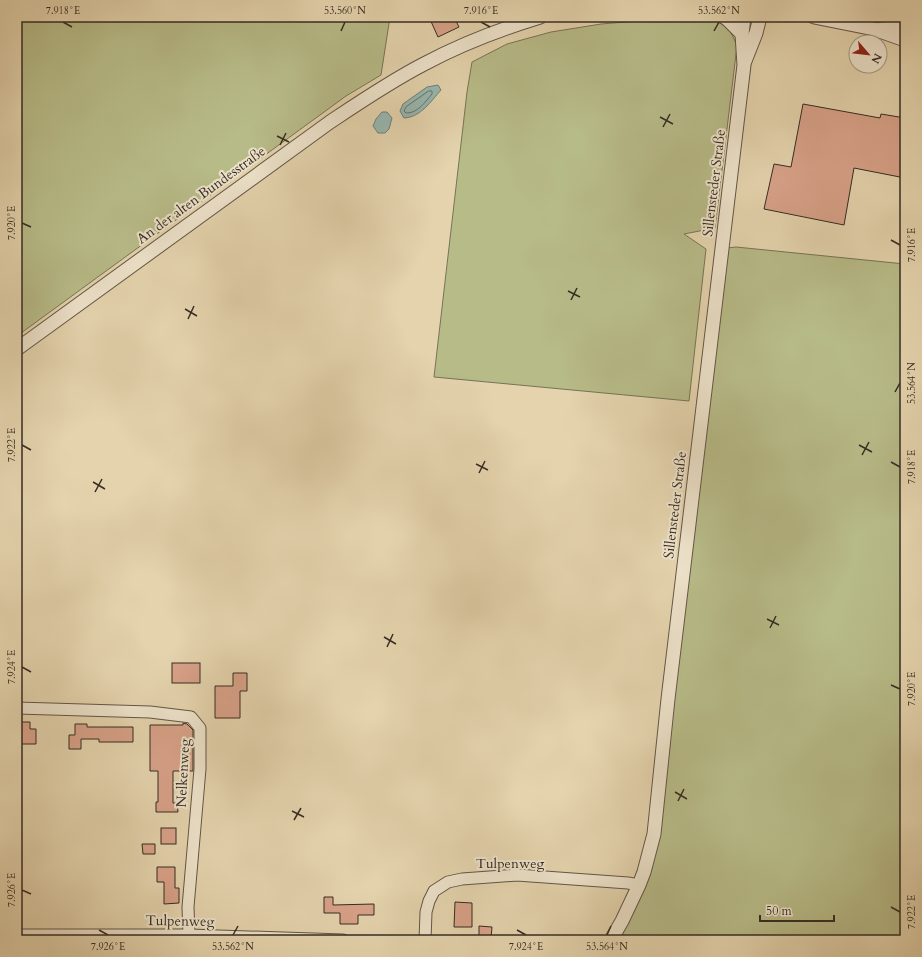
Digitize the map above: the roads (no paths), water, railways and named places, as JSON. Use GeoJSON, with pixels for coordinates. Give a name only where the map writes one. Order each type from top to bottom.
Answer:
{"type":"FeatureCollection","features":[{"type":"Feature","properties":{"kind":"street","name":"An der alten Bundesstraße"},"geometry":{"type":"LineString","coordinates":[[17,349],[330,122],[376,92],[424,64],[451,51],[507,27],[540,17]]}},
{"type":"Feature","properties":{"kind":"street"},"geometry":{"type":"LineString","coordinates":[[724,17],[728,19],[742,34]]}},
{"type":"Feature","properties":{"kind":"street","name":"Sillensteder Straße"},"geometry":{"type":"LineString","coordinates":[[610,940],[622,921],[639,885],[654,834],[668,699],[744,65],[742,34],[744,17]]}},
{"type":"Feature","properties":{"kind":"street","name":"Sillensteder Straße"},"geometry":{"type":"LineString","coordinates":[[744,65],[756,33],[760,17]]}},
{"type":"Feature","properties":{"kind":"street"},"geometry":{"type":"LineString","coordinates":[[814,17],[874,30],[905,40]]}},
{"type":"Feature","properties":{"kind":"street"},"geometry":{"type":"LineString","coordinates":[[874,30],[905,27]]}},
{"type":"Feature","properties":{"kind":"street","name":"Nelkenweg"},"geometry":{"type":"LineString","coordinates":[[17,708],[150,712],[191,718],[200,728],[200,769],[188,907],[189,935]]}},
{"type":"Feature","properties":{"kind":"street","name":"Tulpenweg"},"geometry":{"type":"LineString","coordinates":[[425,940],[426,912],[429,901],[434,891],[448,882],[462,879],[517,875],[639,885]]}},
{"type":"Feature","properties":{"kind":"street","name":"Tulpenweg"},"geometry":{"type":"LineString","coordinates":[[17,935],[189,935],[343,940]]}},
{"type":"Feature","properties":{"kind":"water"},"geometry":{"type":"Polygon","coordinates":[[[438,85],[441,90],[421,112],[404,118],[400,111],[403,104],[427,87],[438,85]]]}},
{"type":"Feature","properties":{"kind":"water"},"geometry":{"type":"Polygon","coordinates":[[[382,112],[387,112],[392,118],[389,129],[385,133],[378,133],[373,126],[376,119],[382,112]]]}}]}
